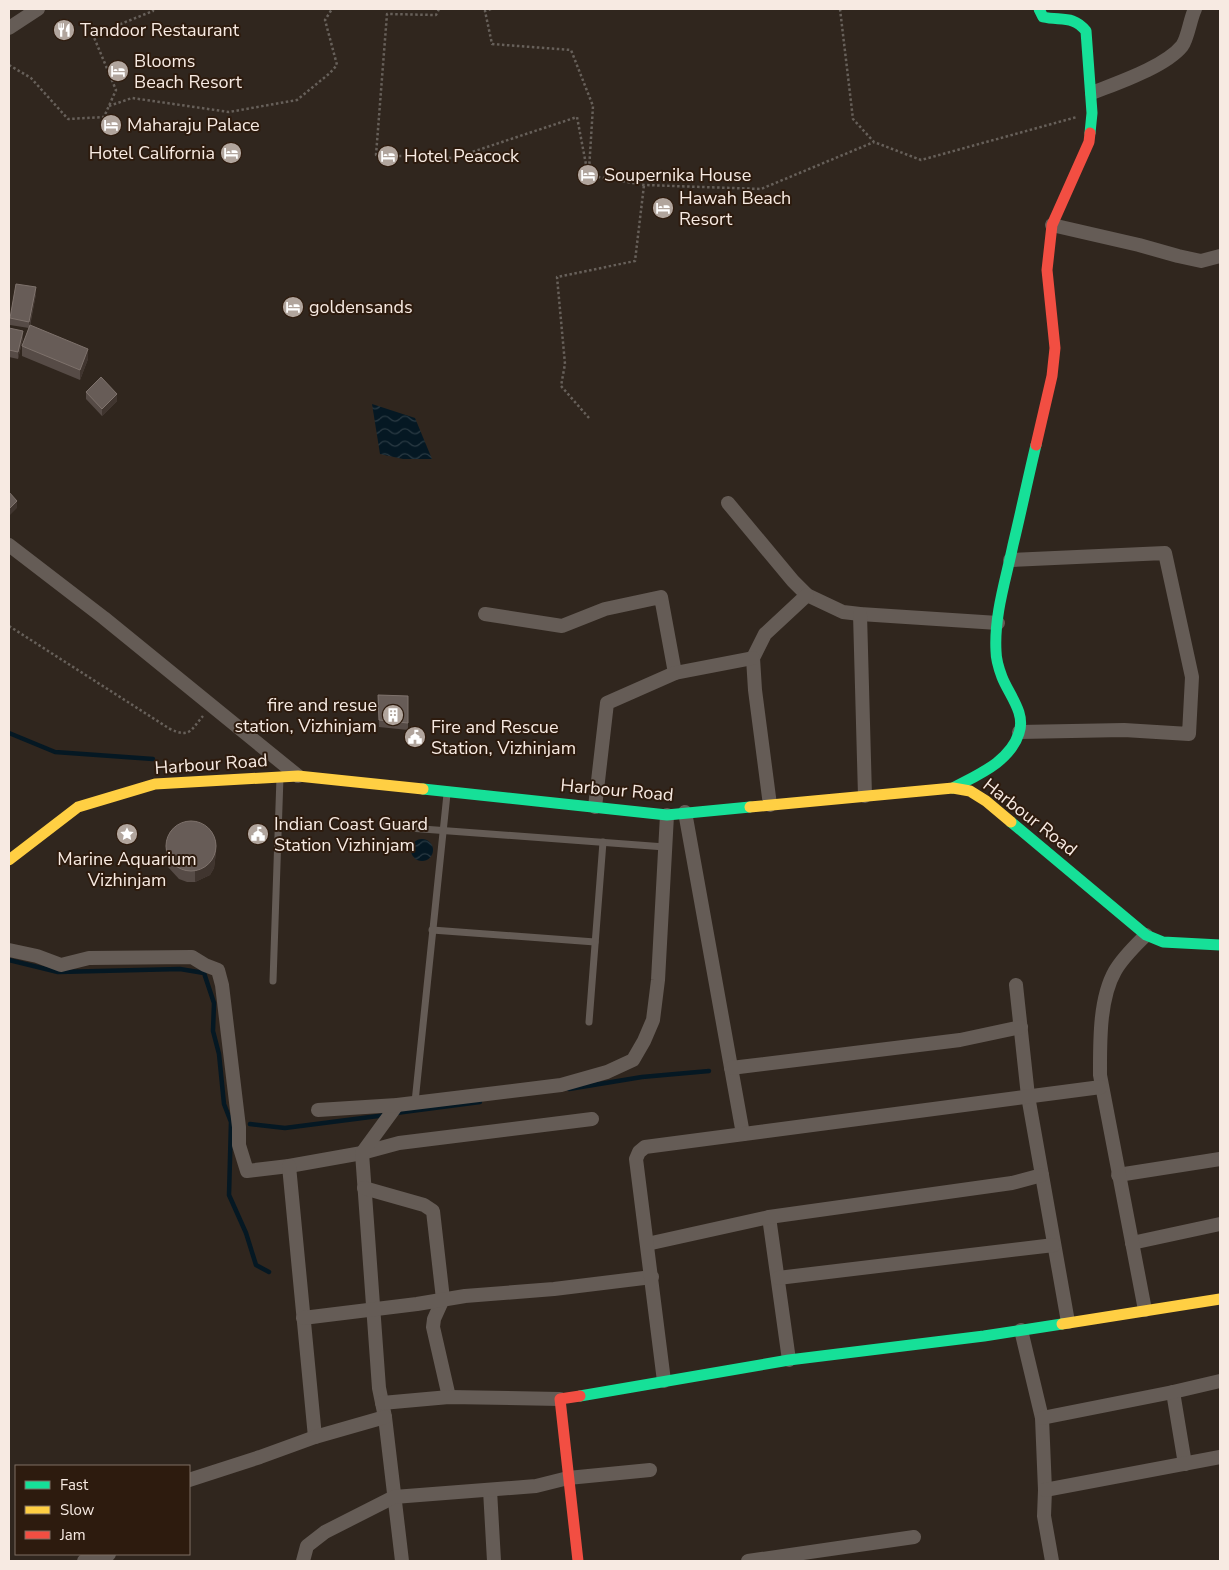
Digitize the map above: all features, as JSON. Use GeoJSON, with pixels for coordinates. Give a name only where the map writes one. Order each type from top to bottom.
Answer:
{"type":"FeatureCollection","features":[{"type":"Feature","properties":{"kind":"street"},"geometry":{"type":"LineString","coordinates":[[9,28],[38,9]]}},
{"type":"Feature","properties":{"kind":"street"},"geometry":{"type":"LineString","coordinates":[[954,788],[999,762],[1011,749],[1019,732],[1020,717],[1015,701],[1002,676],[996,652],[998,623],[1001,600],[1052,376],[1055,348],[1047,270],[1052,225],[1089,142],[1092,93],[1086,31],[1081,23],[1075,20],[1044,17],[1039,9]]}},
{"type":"Feature","properties":{"kind":"street"},"geometry":{"type":"LineString","coordinates":[[1092,93],[1145,71],[1163,61],[1182,45],[1195,9]]}},
{"type":"Feature","properties":{"kind":"street"},"geometry":{"type":"LineString","coordinates":[[1052,225],[1201,261],[1220,256]]}},
{"type":"Feature","properties":{"kind":"street"},"geometry":{"type":"LineString","coordinates":[[728,502],[793,581],[807,595],[842,612],[998,623]]}},
{"type":"Feature","properties":{"kind":"street"},"geometry":{"type":"LineString","coordinates":[[9,545],[104,618],[298,776]]}},
{"type":"Feature","properties":{"kind":"street"},"geometry":{"type":"LineString","coordinates":[[1010,560],[1165,553],[1192,677],[1190,734],[1124,730],[1019,732]]}},
{"type":"Feature","properties":{"kind":"street"},"geometry":{"type":"LineString","coordinates":[[770,805],[755,690],[753,658],[765,634],[807,595]]}},
{"type":"Feature","properties":{"kind":"street"},"geometry":{"type":"LineString","coordinates":[[486,614],[562,626],[605,609],[661,596],[675,673]]}},
{"type":"Feature","properties":{"kind":"street"},"geometry":{"type":"LineString","coordinates":[[860,614],[865,796]]}},
{"type":"Feature","properties":{"kind":"street"},"geometry":{"type":"LineString","coordinates":[[596,807],[607,703],[675,673],[753,658]]}},
{"type":"Feature","properties":{"kind":"street","name":"Harbour Road"},"geometry":{"type":"LineString","coordinates":[[9,860],[78,807],[155,784],[298,776],[667,815],[954,788],[970,791],[986,802],[1146,935],[1163,942],[1220,945]]}},
{"type":"Feature","properties":{"kind":"street"},"geometry":{"type":"LineString","coordinates":[[685,812],[743,1134]]}},
{"type":"Feature","properties":{"kind":"street"},"geometry":{"type":"LineString","coordinates":[[318,1110],[397,1105],[561,1085],[607,1072],[633,1060],[653,1020],[658,980],[667,815]]}},
{"type":"Feature","properties":{"kind":"street"},"geometry":{"type":"LineString","coordinates":[[1145,1310],[1101,1087],[1101,1039],[1105,997],[1114,972],[1124,958],[1146,935]]}},
{"type":"Feature","properties":{"kind":"street"},"geometry":{"type":"LineString","coordinates":[[9,950],[37,956],[61,965],[89,958],[192,957],[218,970],[222,986],[239,1127],[239,1144],[246,1171],[362,1154],[399,1143],[592,1119]]}},
{"type":"Feature","properties":{"kind":"street"},"geometry":{"type":"LineString","coordinates":[[1016,985],[1028,1096],[1068,1322]]}},
{"type":"Feature","properties":{"kind":"street"},"geometry":{"type":"LineString","coordinates":[[731,1068],[960,1040],[1020,1027]]}},
{"type":"Feature","properties":{"kind":"street"},"geometry":{"type":"LineString","coordinates":[[664,1381],[636,1159],[639,1152],[645,1147],[1101,1087]]}},
{"type":"Feature","properties":{"kind":"street"},"geometry":{"type":"LineString","coordinates":[[397,1105],[362,1154],[379,1388],[385,1417],[402,1561]]}},
{"type":"Feature","properties":{"kind":"street"},"geometry":{"type":"LineString","coordinates":[[1118,1176],[1220,1159]]}},
{"type":"Feature","properties":{"kind":"street"},"geometry":{"type":"LineString","coordinates":[[289,1166],[315,1437]]}},
{"type":"Feature","properties":{"kind":"street"},"geometry":{"type":"LineString","coordinates":[[647,1244],[769,1217],[1012,1183],[1042,1175]]}},
{"type":"Feature","properties":{"kind":"street"},"geometry":{"type":"LineString","coordinates":[[364,1188],[424,1205],[433,1211],[443,1299],[434,1319],[433,1327],[449,1397]]}},
{"type":"Feature","properties":{"kind":"street"},"geometry":{"type":"LineString","coordinates":[[769,1217],[789,1360]]}},
{"type":"Feature","properties":{"kind":"street"},"geometry":{"type":"LineString","coordinates":[[1132,1243],[1220,1224]]}},
{"type":"Feature","properties":{"kind":"street"},"geometry":{"type":"LineString","coordinates":[[778,1278],[1054,1245]]}},
{"type":"Feature","properties":{"kind":"street"},"geometry":{"type":"LineString","coordinates":[[303,1318],[418,1304],[465,1296],[554,1289],[652,1277]]}},
{"type":"Feature","properties":{"kind":"street"},"geometry":{"type":"LineString","coordinates":[[382,1403],[449,1397],[560,1399],[789,1360],[1021,1330],[1220,1299]]}},
{"type":"Feature","properties":{"kind":"street"},"geometry":{"type":"LineString","coordinates":[[1021,1330],[1042,1418],[1045,1490],[1044,1516],[1052,1561]]}},
{"type":"Feature","properties":{"kind":"street"},"geometry":{"type":"LineString","coordinates":[[1042,1418],[1220,1381]]}},
{"type":"Feature","properties":{"kind":"street"},"geometry":{"type":"LineString","coordinates":[[1173,1392],[1185,1464]]}},
{"type":"Feature","properties":{"kind":"street"},"geometry":{"type":"LineString","coordinates":[[560,1399],[578,1561]]}},
{"type":"Feature","properties":{"kind":"street"},"geometry":{"type":"LineString","coordinates":[[190,1480],[315,1437],[385,1417]]}},
{"type":"Feature","properties":{"kind":"street"},"geometry":{"type":"LineString","coordinates":[[1045,1490],[1220,1457]]}},
{"type":"Feature","properties":{"kind":"street"},"geometry":{"type":"LineString","coordinates":[[302,1561],[307,1546],[325,1532],[394,1497],[536,1486],[568,1478],[650,1470]]}},
{"type":"Feature","properties":{"kind":"street"},"geometry":{"type":"LineString","coordinates":[[490,1490],[494,1561]]}},
{"type":"Feature","properties":{"kind":"street"},"geometry":{"type":"LineString","coordinates":[[753,1561],[914,1537]]}},
{"type":"Feature","properties":{"kind":"street"},"geometry":{"type":"LineString","coordinates":[[84,1561],[105,1555]]}},
{"type":"Feature","properties":{"kind":"lane"},"geometry":{"type":"LineString","coordinates":[[273,981],[280,776]]}},
{"type":"Feature","properties":{"kind":"lane"},"geometry":{"type":"LineString","coordinates":[[415,1102],[448,791]]}},
{"type":"Feature","properties":{"kind":"lane"},"geometry":{"type":"LineString","coordinates":[[382,826],[665,847]]}},
{"type":"Feature","properties":{"kind":"lane"},"geometry":{"type":"LineString","coordinates":[[589,1022],[603,842]]}},
{"type":"Feature","properties":{"kind":"lane"},"geometry":{"type":"LineString","coordinates":[[432,930],[595,942]]}},
{"type":"Feature","properties":{"kind":"path"},"geometry":{"type":"LineString","coordinates":[[9,65],[31,78],[68,119],[104,117],[116,90],[94,35],[153,11],[153,9]]}},
{"type":"Feature","properties":{"kind":"path"},"geometry":{"type":"LineString","coordinates":[[109,106],[132,98],[229,112],[297,100],[337,65],[325,20],[332,9]]}},
{"type":"Feature","properties":{"kind":"path"},"geometry":{"type":"LineString","coordinates":[[439,9],[436,15],[387,14],[376,155],[454,158],[577,117],[588,175]]}},
{"type":"Feature","properties":{"kind":"path"},"geometry":{"type":"LineString","coordinates":[[491,9],[485,11],[492,44],[571,50],[593,106],[588,175]]}},
{"type":"Feature","properties":{"kind":"path"},"geometry":{"type":"LineString","coordinates":[[840,9],[853,119],[874,142],[921,160],[1092,113]]}},
{"type":"Feature","properties":{"kind":"path"},"geometry":{"type":"LineString","coordinates":[[588,175],[644,185],[761,189],[874,142]]}},
{"type":"Feature","properties":{"kind":"path"},"geometry":{"type":"LineString","coordinates":[[589,418],[561,386],[566,364],[557,277],[635,261],[644,185]]}},
{"type":"Feature","properties":{"kind":"path"},"geometry":{"type":"LineString","coordinates":[[9,626],[170,730],[181,734],[190,732],[212,705]]}},
{"type":"Feature","properties":{"kind":"water"},"geometry":{"type":"Polygon","coordinates":[[[372,404],[415,418],[432,459],[403,459],[380,454],[372,404]]]}},
{"type":"Feature","properties":{"kind":"water"},"geometry":{"type":"Polygon","coordinates":[[[422,839],[430,842],[433,850],[430,858],[422,861],[414,858],[411,850],[414,842],[422,839]]]}},
{"type":"Feature","properties":{"kind":"building"},"geometry":{"type":"Polygon","coordinates":[[[16,284],[36,287],[29,322],[10,318],[16,284]]]}},
{"type":"Feature","properties":{"kind":"building"},"geometry":{"type":"Polygon","coordinates":[[[30,325],[88,349],[80,370],[22,346],[30,325]]]}},
{"type":"Feature","properties":{"kind":"building"},"geometry":{"type":"Polygon","coordinates":[[[9,328],[23,331],[18,352],[9,350],[9,328]]]}},
{"type":"Feature","properties":{"kind":"building"},"geometry":{"type":"Polygon","coordinates":[[[101,377],[117,394],[102,409],[86,392],[101,377]]]}},
{"type":"Feature","properties":{"kind":"building"},"geometry":{"type":"Polygon","coordinates":[[[9,492],[17,501],[9,509],[9,492]]]}},
{"type":"Feature","properties":{"kind":"building","name":"fire and resue station, Vizhinjam"},"geometry":{"type":"Polygon","coordinates":[[[378,695],[408,696],[408,723],[379,720],[378,695]]]}},
{"type":"Feature","properties":{"kind":"building"},"geometry":{"type":"Polygon","coordinates":[[[191,821],[209,828],[216,846],[209,864],[191,871],[173,864],[166,846],[173,828],[191,821]]]}},
{"type":"Feature","properties":{"kind":"waterway"},"geometry":{"type":"LineString","coordinates":[[9,733],[55,752],[153,759]]}},
{"type":"Feature","properties":{"kind":"waterway"},"geometry":{"type":"LineString","coordinates":[[9,960],[58,972],[180,969],[204,973],[214,1003],[213,1031],[219,1054],[224,1104],[231,1122],[229,1195],[246,1233],[256,1265],[269,1272]]}},
{"type":"Feature","properties":{"kind":"waterway"},"geometry":{"type":"LineString","coordinates":[[569,1089],[642,1077],[709,1071]]}},
{"type":"Feature","properties":{"kind":"waterway"},"geometry":{"type":"LineString","coordinates":[[396,1113],[480,1102]]}},
{"type":"Feature","properties":{"kind":"waterway"},"geometry":{"type":"LineString","coordinates":[[250,1124],[285,1128],[386,1115]]}},
{"type":"Feature","properties":{"kind":"traffic: fast"},"geometry":{"type":"LineString","coordinates":[[1039,9],[1043,17],[1071,21],[1086,31],[1092,113],[1090,133]]}},
{"type":"Feature","properties":{"kind":"traffic: fast"},"geometry":{"type":"LineString","coordinates":[[953,788],[982,773],[1000,760],[1015,743],[1021,726],[1019,711],[1005,684],[999,667],[996,654],[996,638],[1001,597],[1036,445]]}},
{"type":"Feature","properties":{"kind":"traffic: fast"},"geometry":{"type":"LineString","coordinates":[[423,789],[667,815],[750,807]]}},
{"type":"Feature","properties":{"kind":"traffic: fast"},"geometry":{"type":"LineString","coordinates":[[1011,822],[1146,935],[1163,942],[1220,945]]}},
{"type":"Feature","properties":{"kind":"traffic: fast"},"geometry":{"type":"LineString","coordinates":[[580,1396],[789,1360],[984,1336],[1062,1324]]}},
{"type":"Feature","properties":{"kind":"traffic: slow"},"geometry":{"type":"LineString","coordinates":[[9,860],[78,807],[155,784],[298,776],[423,789]]}},
{"type":"Feature","properties":{"kind":"traffic: slow"},"geometry":{"type":"LineString","coordinates":[[750,807],[953,788],[970,791],[986,801],[1011,822]]}},
{"type":"Feature","properties":{"kind":"traffic: slow"},"geometry":{"type":"LineString","coordinates":[[1062,1324],[1220,1299]]}},
{"type":"Feature","properties":{"kind":"traffic: jam"},"geometry":{"type":"LineString","coordinates":[[1036,445],[1052,376],[1055,348],[1047,270],[1052,225],[1089,142],[1090,133]]}},
{"type":"Feature","properties":{"kind":"traffic: jam"},"geometry":{"type":"LineString","coordinates":[[578,1561],[560,1399],[580,1396]]}},
{"type":"Feature","properties":{"kind":"place","name":"Tandoor Restaurant"},"geometry":{"type":"Point","coordinates":[64,30]}},
{"type":"Feature","properties":{"kind":"place","name":"Blooms Beach Resort"},"geometry":{"type":"Point","coordinates":[118,71]}},
{"type":"Feature","properties":{"kind":"place","name":"Maharaju Palace"},"geometry":{"type":"Point","coordinates":[111,125]}},
{"type":"Feature","properties":{"kind":"place","name":"Hotel California"},"geometry":{"type":"Point","coordinates":[231,153]}},
{"type":"Feature","properties":{"kind":"place","name":"Hotel Peacock"},"geometry":{"type":"Point","coordinates":[388,156]}},
{"type":"Feature","properties":{"kind":"place","name":"Soupernika House"},"geometry":{"type":"Point","coordinates":[588,175]}},
{"type":"Feature","properties":{"kind":"place","name":"Hawah Beach Resort"},"geometry":{"type":"Point","coordinates":[663,208]}},
{"type":"Feature","properties":{"kind":"place","name":"goldensands"},"geometry":{"type":"Point","coordinates":[293,307]}},
{"type":"Feature","properties":{"kind":"place","name":"fire and resue station, Vizhinjam"},"geometry":{"type":"Point","coordinates":[393,715]}},
{"type":"Feature","properties":{"kind":"place","name":"Fire and Rescue Station, Vizhinjam"},"geometry":{"type":"Point","coordinates":[415,737]}},
{"type":"Feature","properties":{"kind":"place","name":"Marine Aquarium Vizhinjam"},"geometry":{"type":"Point","coordinates":[127,834]}},
{"type":"Feature","properties":{"kind":"place","name":"Indian Coast Guard Station Vizhinjam"},"geometry":{"type":"Point","coordinates":[258,834]}}]}
